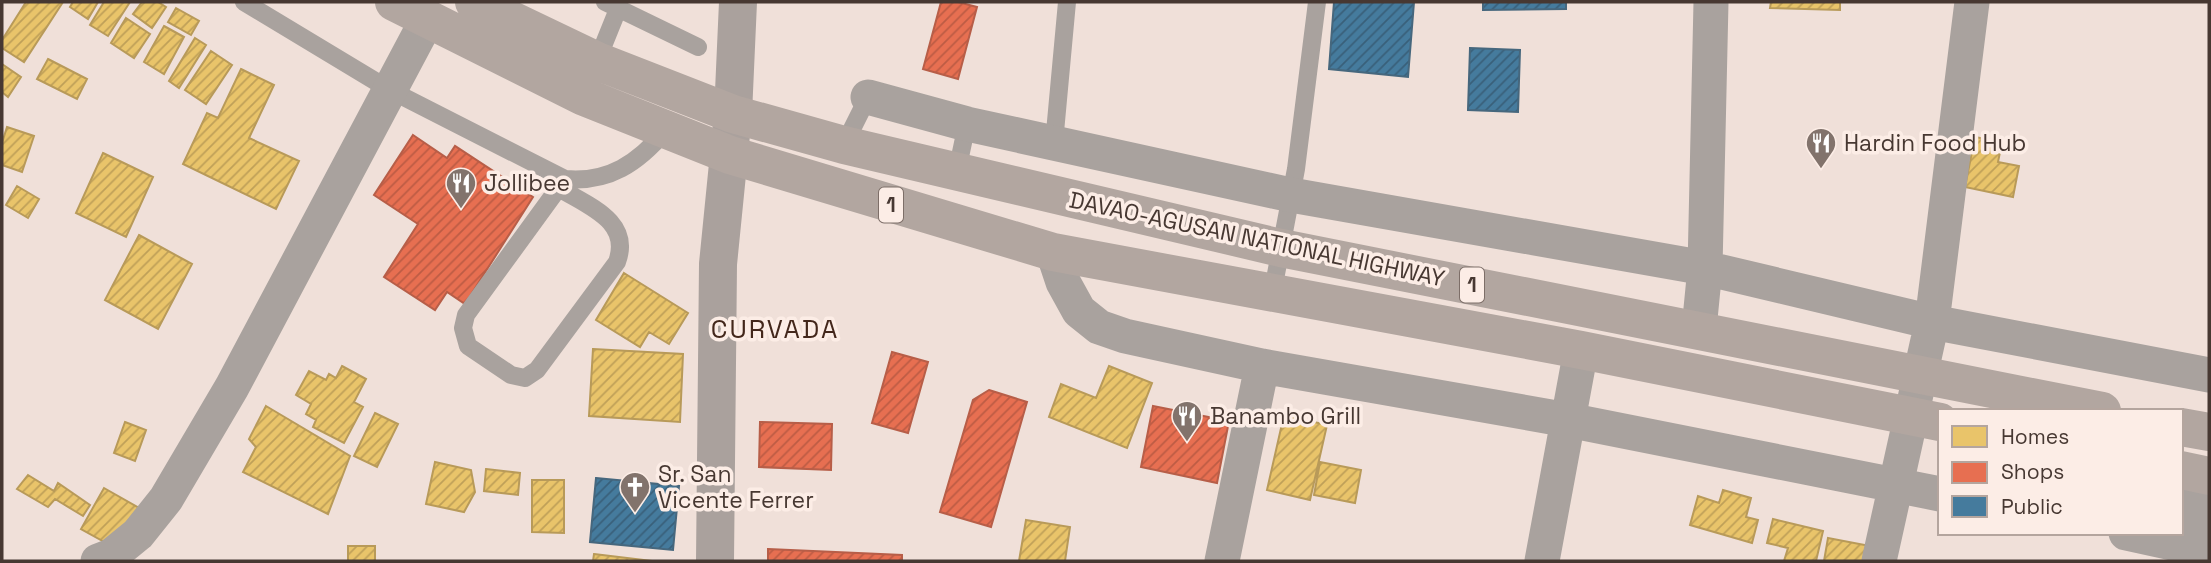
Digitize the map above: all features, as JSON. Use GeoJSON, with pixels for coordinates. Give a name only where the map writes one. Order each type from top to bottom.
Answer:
{"type":"FeatureCollection","features":[{"type":"Feature","properties":{"kind":"highway","name":"DAVAO-AGUSAN NATIONAL HIGHWAY"},"geometry":{"type":"LineString","coordinates":[[394,2],[582,96],[730,155],[1053,252],[1272,295],[1581,350],[1926,419]]}},
{"type":"Feature","properties":{"kind":"highway","name":"DAVAO-AGUSAN NATIONAL HIGHWAY"},"geometry":{"type":"LineString","coordinates":[[474,2],[597,61],[733,114],[844,145],[1281,248],[2092,409]]}},
{"type":"Feature","properties":{"kind":"highway"},"geometry":{"type":"LineString","coordinates":[[2183,427],[2209,432]]}},
{"type":"Feature","properties":{"kind":"main road"},"geometry":{"type":"LineString","coordinates":[[715,561],[716,302],[730,155],[738,2]]}},
{"type":"Feature","properties":{"kind":"street"},"geometry":{"type":"LineString","coordinates":[[1699,330],[1705,268],[1711,2]]}},
{"type":"Feature","properties":{"kind":"street"},"geometry":{"type":"LineString","coordinates":[[1879,561],[1898,485],[1926,419],[1922,374],[1932,322],[1972,2]]}},
{"type":"Feature","properties":{"kind":"street"},"geometry":{"type":"LineString","coordinates":[[98,561],[111,556],[138,534],[166,499],[232,387],[427,20]]}},
{"type":"Feature","properties":{"kind":"street"},"geometry":{"type":"LineString","coordinates":[[868,97],[967,124],[1291,195],[1705,268],[1932,322],[2209,375]]}},
{"type":"Feature","properties":{"kind":"street"},"geometry":{"type":"LineString","coordinates":[[1053,252],[1063,282],[1079,311],[1099,327],[1125,337],[1262,366],[1568,420],[1938,494]]}},
{"type":"Feature","properties":{"kind":"street"},"geometry":{"type":"LineString","coordinates":[[1542,561],[1581,350]]}},
{"type":"Feature","properties":{"kind":"street"},"geometry":{"type":"LineString","coordinates":[[1222,561],[1262,366]]}},
{"type":"Feature","properties":{"kind":"street"},"geometry":{"type":"LineString","coordinates":[[2133,535],[2195,553],[2197,473]]}},
{"type":"Feature","properties":{"kind":"lane"},"geometry":{"type":"LineString","coordinates":[[244,2],[390,90],[562,183],[614,223],[620,236],[621,252],[617,262],[537,370],[525,378],[511,375],[468,346],[463,328],[466,315],[562,183],[588,181],[610,174],[648,151],[666,130]]}},
{"type":"Feature","properties":{"kind":"lane"},"geometry":{"type":"LineString","coordinates":[[1054,143],[1067,2]]}},
{"type":"Feature","properties":{"kind":"lane"},"geometry":{"type":"LineString","coordinates":[[1272,295],[1291,195],[1317,2]]}},
{"type":"Feature","properties":{"kind":"lane"},"geometry":{"type":"LineString","coordinates":[[597,61],[612,5],[698,47]]}},
{"type":"Feature","properties":{"kind":"lane"},"geometry":{"type":"LineString","coordinates":[[844,145],[868,97]]}},
{"type":"Feature","properties":{"kind":"lane"},"geometry":{"type":"LineString","coordinates":[[957,171],[967,124]]}},
{"type":"Feature","properties":{"kind":"building: Homes"},"geometry":{"type":"Polygon","coordinates":[[[26,2],[63,2],[24,62],[2,48],[2,40],[26,2]]]}},
{"type":"Feature","properties":{"kind":"building: Homes"},"geometry":{"type":"Polygon","coordinates":[[[73,2],[98,2],[88,19],[70,7],[73,2]]]}},
{"type":"Feature","properties":{"kind":"building: Homes"},"geometry":{"type":"Polygon","coordinates":[[[104,2],[130,2],[108,36],[90,25],[104,2]]]}},
{"type":"Feature","properties":{"kind":"building: Homes"},"geometry":{"type":"Polygon","coordinates":[[[142,2],[158,2],[166,7],[152,28],[133,14],[142,2]]]}},
{"type":"Feature","properties":{"kind":"building: Homes"},"geometry":{"type":"Polygon","coordinates":[[[1771,2],[1840,2],[1840,10],[1770,8],[1771,2]]]}},
{"type":"Feature","properties":{"kind":"building: Homes"},"geometry":{"type":"Polygon","coordinates":[[[176,8],[199,21],[191,35],[168,22],[176,8]]]}},
{"type":"Feature","properties":{"kind":"building: Homes"},"geometry":{"type":"Polygon","coordinates":[[[126,18],[150,34],[134,58],[111,43],[126,18]]]}},
{"type":"Feature","properties":{"kind":"building: Homes"},"geometry":{"type":"Polygon","coordinates":[[[164,26],[184,37],[164,74],[144,62],[164,26]]]}},
{"type":"Feature","properties":{"kind":"building: Homes"},"geometry":{"type":"Polygon","coordinates":[[[195,38],[206,45],[179,88],[169,81],[195,38]]]}},
{"type":"Feature","properties":{"kind":"building: Homes"},"geometry":{"type":"Polygon","coordinates":[[[211,51],[232,65],[206,104],[185,90],[211,51]]]}},
{"type":"Feature","properties":{"kind":"building: Homes"},"geometry":{"type":"Polygon","coordinates":[[[48,59],[87,79],[77,99],[37,79],[48,59]]]}},
{"type":"Feature","properties":{"kind":"building: Homes"},"geometry":{"type":"Polygon","coordinates":[[[2,64],[21,77],[8,97],[2,92],[2,64]]]}},
{"type":"Feature","properties":{"kind":"building: Homes"},"geometry":{"type":"Polygon","coordinates":[[[241,69],[274,85],[249,138],[299,161],[276,209],[183,164],[207,113],[218,118],[241,69]]]}},
{"type":"Feature","properties":{"kind":"building: Homes"},"geometry":{"type":"Polygon","coordinates":[[[7,127],[34,136],[22,172],[2,165],[2,143],[7,127]]]}},
{"type":"Feature","properties":{"kind":"building: Homes"},"geometry":{"type":"Polygon","coordinates":[[[1975,137],[2002,142],[1998,162],[2019,166],[2013,197],[1965,187],[1975,137]]]}},
{"type":"Feature","properties":{"kind":"building: Homes"},"geometry":{"type":"Polygon","coordinates":[[[103,153],[153,177],[126,237],[76,213],[103,153]]]}},
{"type":"Feature","properties":{"kind":"building: Homes"},"geometry":{"type":"Polygon","coordinates":[[[17,186],[39,199],[28,218],[6,205],[17,186]]]}},
{"type":"Feature","properties":{"kind":"building: Homes"},"geometry":{"type":"Polygon","coordinates":[[[139,235],[192,264],[158,329],[105,300],[139,235]]]}},
{"type":"Feature","properties":{"kind":"building: Homes"},"geometry":{"type":"Polygon","coordinates":[[[624,273],[688,313],[669,344],[649,332],[640,347],[596,320],[624,273]]]}},
{"type":"Feature","properties":{"kind":"building: Homes"},"geometry":{"type":"Polygon","coordinates":[[[593,349],[683,354],[680,422],[589,416],[593,349]]]}},
{"type":"Feature","properties":{"kind":"building: Homes"},"geometry":{"type":"Polygon","coordinates":[[[342,366],[366,379],[354,402],[363,407],[344,443],[313,427],[316,420],[306,414],[311,404],[296,395],[309,371],[326,380],[329,374],[336,378],[342,366]]]}},
{"type":"Feature","properties":{"kind":"building: Homes"},"geometry":{"type":"Polygon","coordinates":[[[1109,366],[1152,383],[1127,448],[1049,417],[1061,384],[1096,398],[1109,366]]]}},
{"type":"Feature","properties":{"kind":"building: Homes"},"geometry":{"type":"Polygon","coordinates":[[[266,406],[350,456],[328,514],[243,472],[256,447],[249,439],[266,406]]]}},
{"type":"Feature","properties":{"kind":"building: Homes"},"geometry":{"type":"Polygon","coordinates":[[[375,413],[398,424],[377,467],[354,456],[375,413]]]}},
{"type":"Feature","properties":{"kind":"building: Homes"},"geometry":{"type":"Polygon","coordinates":[[[1284,415],[1327,425],[1310,500],[1267,490],[1284,415]]]}},
{"type":"Feature","properties":{"kind":"building: Homes"},"geometry":{"type":"Polygon","coordinates":[[[125,422],[146,430],[135,461],[114,453],[125,422]]]}},
{"type":"Feature","properties":{"kind":"building: Homes"},"geometry":{"type":"Polygon","coordinates":[[[435,462],[471,470],[475,492],[464,512],[426,504],[435,462]]]}},
{"type":"Feature","properties":{"kind":"building: Homes"},"geometry":{"type":"Polygon","coordinates":[[[1320,462],[1361,470],[1355,503],[1314,495],[1320,462]]]}},
{"type":"Feature","properties":{"kind":"building: Homes"},"geometry":{"type":"Polygon","coordinates":[[[486,469],[520,473],[518,495],[484,491],[486,469]]]}},
{"type":"Feature","properties":{"kind":"building: Homes"},"geometry":{"type":"Polygon","coordinates":[[[28,475],[54,491],[58,483],[90,505],[83,516],[55,499],[48,507],[17,489],[28,475]]]}},
{"type":"Feature","properties":{"kind":"building: Homes"},"geometry":{"type":"Polygon","coordinates":[[[532,480],[564,480],[564,533],[532,532],[532,480]]]}},
{"type":"Feature","properties":{"kind":"building: Homes"},"geometry":{"type":"Polygon","coordinates":[[[104,488],[139,508],[117,549],[81,529],[104,488]]]}},
{"type":"Feature","properties":{"kind":"building: Homes"},"geometry":{"type":"Polygon","coordinates":[[[1723,490],[1751,498],[1746,517],[1758,520],[1752,543],[1690,525],[1698,496],[1719,503],[1723,490]]]}},
{"type":"Feature","properties":{"kind":"building: Homes"},"geometry":{"type":"Polygon","coordinates":[[[1773,519],[1823,531],[1816,561],[1784,561],[1788,548],[1767,543],[1773,519]]]}},
{"type":"Feature","properties":{"kind":"building: Homes"},"geometry":{"type":"Polygon","coordinates":[[[1026,520],[1070,527],[1065,561],[1019,561],[1026,520]]]}},
{"type":"Feature","properties":{"kind":"building: Homes"},"geometry":{"type":"Polygon","coordinates":[[[1828,538],[1870,546],[1866,561],[1824,561],[1828,538]]]}},
{"type":"Feature","properties":{"kind":"building: Homes"},"geometry":{"type":"Polygon","coordinates":[[[348,546],[375,546],[375,561],[348,561],[348,546]]]}},
{"type":"Feature","properties":{"kind":"building: Homes"},"geometry":{"type":"Polygon","coordinates":[[[594,554],[652,561],[593,561],[594,554]]]}},
{"type":"Feature","properties":{"kind":"building: Shops"},"geometry":{"type":"Polygon","coordinates":[[[941,2],[958,2],[977,7],[958,79],[923,69],[941,2]]]}},
{"type":"Feature","properties":{"kind":"building: Shops","name":"Jollibee"},"geometry":{"type":"Polygon","coordinates":[[[413,135],[447,158],[455,146],[533,197],[465,304],[447,292],[435,310],[384,277],[418,224],[374,195],[413,135]]]}},
{"type":"Feature","properties":{"kind":"building: Shops"},"geometry":{"type":"Polygon","coordinates":[[[892,352],[928,362],[908,433],[872,423],[892,352]]]}},
{"type":"Feature","properties":{"kind":"building: Shops"},"geometry":{"type":"Polygon","coordinates":[[[989,390],[1027,402],[991,527],[940,512],[973,400],[989,390]]]}},
{"type":"Feature","properties":{"kind":"building: Shops"},"geometry":{"type":"Polygon","coordinates":[[[1153,406],[1229,421],[1217,483],[1141,467],[1153,406]]]}},
{"type":"Feature","properties":{"kind":"building: Shops"},"geometry":{"type":"Polygon","coordinates":[[[760,422],[832,424],[831,470],[759,467],[760,422]]]}},
{"type":"Feature","properties":{"kind":"building: Shops"},"geometry":{"type":"Polygon","coordinates":[[[768,549],[902,555],[902,561],[768,561],[768,549]]]}},
{"type":"Feature","properties":{"kind":"building: Public"},"geometry":{"type":"Polygon","coordinates":[[[1334,2],[1414,2],[1408,77],[1329,69],[1334,2]]]}},
{"type":"Feature","properties":{"kind":"building: Public"},"geometry":{"type":"Polygon","coordinates":[[[1483,2],[1566,2],[1566,9],[1483,10],[1483,2]]]}},
{"type":"Feature","properties":{"kind":"building: Public"},"geometry":{"type":"Polygon","coordinates":[[[1470,48],[1520,50],[1518,112],[1468,110],[1470,48]]]}},
{"type":"Feature","properties":{"kind":"building: Public","name":"Sr. San Vicente Ferrer"},"geometry":{"type":"Polygon","coordinates":[[[596,478],[679,486],[673,550],[590,542],[596,478]]]}},
{"type":"Feature","properties":{"kind":"place","name":"Hardin Food Hub"},"geometry":{"type":"Point","coordinates":[1821,170]}},
{"type":"Feature","properties":{"kind":"place","name":"Jollibee"},"geometry":{"type":"Point","coordinates":[461,210]}},
{"type":"Feature","properties":{"kind":"place","name":"Banambo Grill"},"geometry":{"type":"Point","coordinates":[1187,443]}},
{"type":"Feature","properties":{"kind":"place","name":"Sr. San Vicente Ferrer"},"geometry":{"type":"Point","coordinates":[635,514]}},
{"type":"Feature","properties":{"kind":"district","name":"CURVADA"},"geometry":{"type":"Point","coordinates":[775,329]}}]}
